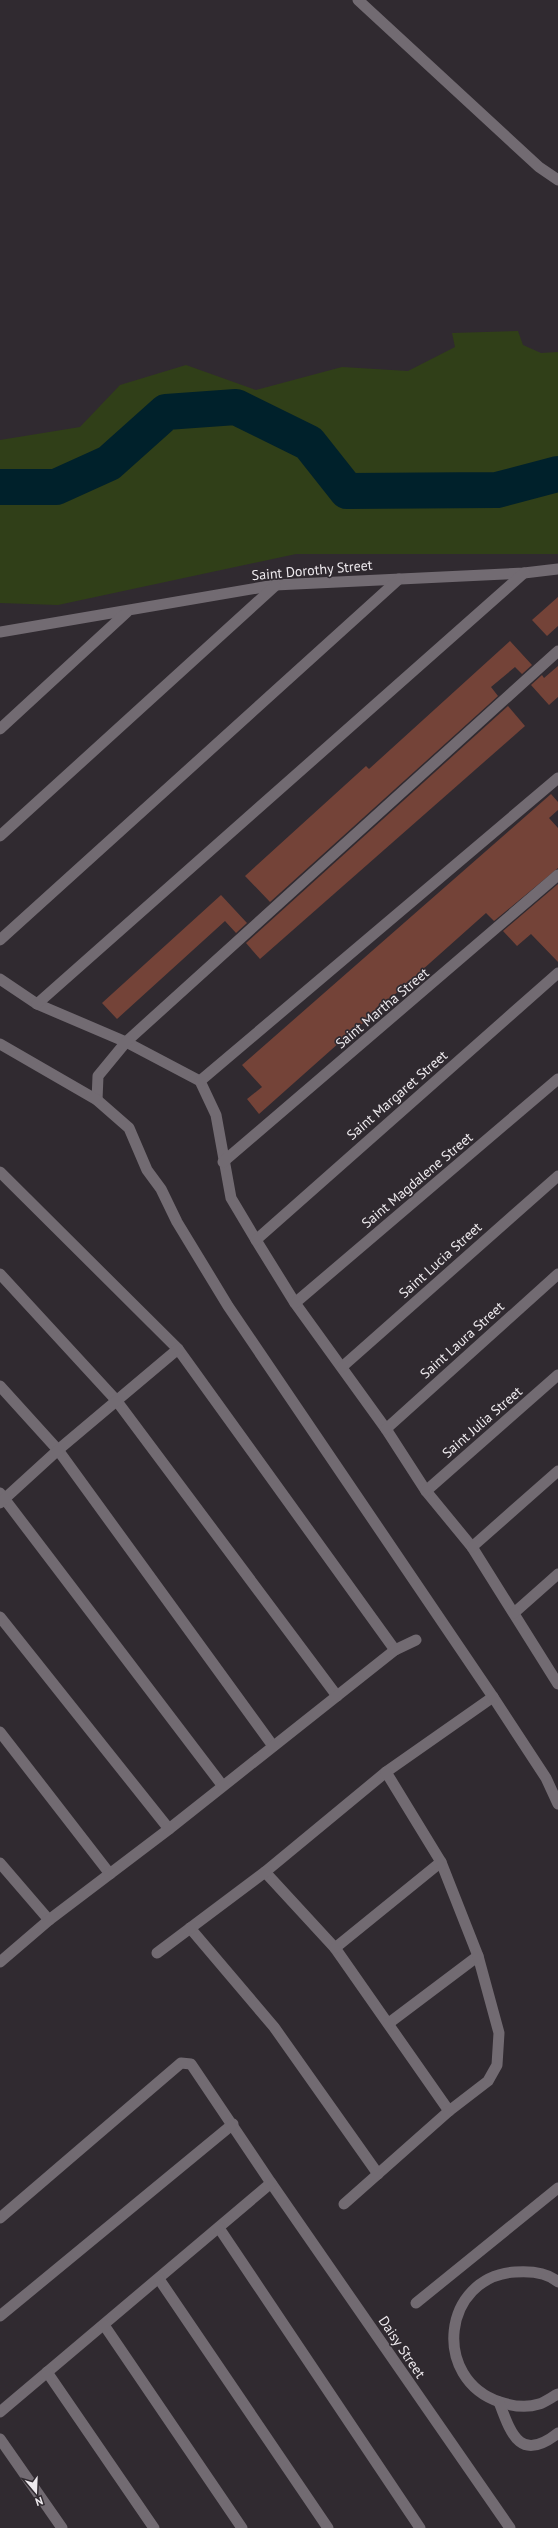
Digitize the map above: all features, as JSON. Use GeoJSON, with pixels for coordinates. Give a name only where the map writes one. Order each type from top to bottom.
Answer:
{"type":"FeatureCollection","features":[{"type":"Feature","properties":{"kind":"street"},"geometry":{"type":"LineString","coordinates":[[358,0],[539,166],[558,180]]}},
{"type":"Feature","properties":{"kind":"street","name":"Saint Dorothy Street"},"geometry":{"type":"LineString","coordinates":[[3,634],[275,585],[524,573],[558,569]]}},
{"type":"Feature","properties":{"kind":"street"},"geometry":{"type":"LineString","coordinates":[[37,1004],[524,573]]}},
{"type":"Feature","properties":{"kind":"street"},"geometry":{"type":"LineString","coordinates":[[0,940],[399,579]]}},
{"type":"Feature","properties":{"kind":"street"},"geometry":{"type":"LineString","coordinates":[[0,836],[275,585]]}},
{"type":"Feature","properties":{"kind":"street"},"geometry":{"type":"LineString","coordinates":[[0,729],[128,612]]}},
{"type":"Feature","properties":{"kind":"street"},"geometry":{"type":"LineString","coordinates":[[97,1100],[98,1076],[126,1042],[558,652]]}},
{"type":"Feature","properties":{"kind":"street"},"geometry":{"type":"LineString","coordinates":[[200,1081],[558,778]]}},
{"type":"Feature","properties":{"kind":"street","name":"Saint Martha Street"},"geometry":{"type":"LineString","coordinates":[[223,1162],[558,875]]}},
{"type":"Feature","properties":{"kind":"street","name":"Saint Margaret Street"},"geometry":{"type":"LineString","coordinates":[[256,1240],[558,974]]}},
{"type":"Feature","properties":{"kind":"street"},"geometry":{"type":"LineString","coordinates":[[0,979],[37,1004],[126,1042],[200,1081],[216,1115],[223,1162],[231,1198],[295,1303],[386,1429],[426,1490],[472,1547],[558,1683]]}},
{"type":"Feature","properties":{"kind":"street"},"geometry":{"type":"LineString","coordinates":[[0,1044],[97,1100],[129,1128],[147,1170],[161,1189],[178,1222],[228,1306],[493,1697],[555,1791],[558,1804]]}},
{"type":"Feature","properties":{"kind":"street","name":"Saint Magdalene Street"},"geometry":{"type":"LineString","coordinates":[[295,1303],[558,1078]]}},
{"type":"Feature","properties":{"kind":"street"},"geometry":{"type":"LineString","coordinates":[[0,1172],[178,1349],[395,1650]]}},
{"type":"Feature","properties":{"kind":"street","name":"Saint Lucia Street"},"geometry":{"type":"LineString","coordinates":[[342,1367],[558,1176]]}},
{"type":"Feature","properties":{"kind":"street"},"geometry":{"type":"LineString","coordinates":[[0,1274],[116,1400],[337,1696]]}},
{"type":"Feature","properties":{"kind":"street","name":"Saint Laura Street"},"geometry":{"type":"LineString","coordinates":[[386,1429],[558,1274]]}},
{"type":"Feature","properties":{"kind":"street"},"geometry":{"type":"LineString","coordinates":[[178,1349],[2,1498],[222,1785]]}},
{"type":"Feature","properties":{"kind":"street","name":"Saint Julia Street"},"geometry":{"type":"LineString","coordinates":[[426,1490],[558,1375]]}},
{"type":"Feature","properties":{"kind":"street"},"geometry":{"type":"LineString","coordinates":[[0,1386],[58,1450],[272,1746]]}},
{"type":"Feature","properties":{"kind":"street"},"geometry":{"type":"LineString","coordinates":[[472,1547],[558,1471]]}},
{"type":"Feature","properties":{"kind":"street"},"geometry":{"type":"LineString","coordinates":[[514,1613],[558,1574]]}},
{"type":"Feature","properties":{"kind":"street"},"geometry":{"type":"LineString","coordinates":[[0,1617],[169,1829]]}},
{"type":"Feature","properties":{"kind":"street"},"geometry":{"type":"LineString","coordinates":[[0,1962],[49,1920],[169,1829],[222,1785],[395,1650],[416,1640]]}},
{"type":"Feature","properties":{"kind":"street"},"geometry":{"type":"LineString","coordinates":[[157,1953],[265,1872],[386,1772],[493,1697]]}},
{"type":"Feature","properties":{"kind":"street"},"geometry":{"type":"LineString","coordinates":[[0,1732],[110,1874]]}},
{"type":"Feature","properties":{"kind":"street"},"geometry":{"type":"LineString","coordinates":[[344,2204],[449,2111],[488,2081],[497,2065],[499,2033],[478,1956],[442,1862],[386,1772]]}},
{"type":"Feature","properties":{"kind":"street"},"geometry":{"type":"LineString","coordinates":[[335,1948],[442,1862]]}},
{"type":"Feature","properties":{"kind":"street"},"geometry":{"type":"LineString","coordinates":[[0,1863],[49,1920]]}},
{"type":"Feature","properties":{"kind":"street"},"geometry":{"type":"LineString","coordinates":[[265,1872],[335,1948],[389,2023],[449,2111]]}},
{"type":"Feature","properties":{"kind":"street"},"geometry":{"type":"LineString","coordinates":[[190,1928],[274,2027],[378,2174]]}},
{"type":"Feature","properties":{"kind":"street"},"geometry":{"type":"LineString","coordinates":[[389,2023],[478,1956]]}},
{"type":"Feature","properties":{"kind":"street","name":"Daisy Street"},"geometry":{"type":"LineString","coordinates":[[0,2218],[181,2063],[191,2064],[233,2124],[271,2183],[510,2528]]}},
{"type":"Feature","properties":{"kind":"street"},"geometry":{"type":"LineString","coordinates":[[0,2316],[233,2124]]}},
{"type":"Feature","properties":{"kind":"street"},"geometry":{"type":"LineString","coordinates":[[0,2412],[271,2183]]}},
{"type":"Feature","properties":{"kind":"street"},"geometry":{"type":"LineString","coordinates":[[416,2303],[558,2188]]}},
{"type":"Feature","properties":{"kind":"street"},"geometry":{"type":"LineString","coordinates":[[219,2228],[420,2528]]}},
{"type":"Feature","properties":{"kind":"street"},"geometry":{"type":"LineString","coordinates":[[558,2282],[530,2271],[503,2273],[479,2285],[462,2305],[453,2330],[455,2357],[467,2380],[487,2398],[512,2406],[539,2404],[558,2394]]}},
{"type":"Feature","properties":{"kind":"street"},"geometry":{"type":"LineString","coordinates":[[159,2279],[328,2528]]}},
{"type":"Feature","properties":{"kind":"street"},"geometry":{"type":"LineString","coordinates":[[104,2325],[242,2528]]}},
{"type":"Feature","properties":{"kind":"street"},"geometry":{"type":"LineString","coordinates":[[47,2372],[154,2528]]}},
{"type":"Feature","properties":{"kind":"street"},"geometry":{"type":"LineString","coordinates":[[499,2402],[510,2432],[520,2443],[532,2446],[548,2441],[558,2433]]}},
{"type":"Feature","properties":{"kind":"street"},"geometry":{"type":"LineString","coordinates":[[0,2439],[62,2528]]}},
{"type":"Feature","properties":{"kind":"green space"},"geometry":{"type":"Polygon","coordinates":[[[518,331],[523,345],[541,353],[558,352],[558,554],[296,554],[58,605],[0,603],[0,440],[80,427],[120,385],[186,365],[256,390],[342,367],[408,371],[455,347],[452,333],[518,331]]]}},
{"type":"Feature","properties":{"kind":"building"},"geometry":{"type":"Polygon","coordinates":[[[558,597],[558,626],[547,636],[532,620],[558,597]]]}},
{"type":"Feature","properties":{"kind":"building"},"geometry":{"type":"Polygon","coordinates":[[[510,641],[532,665],[522,674],[515,667],[491,687],[498,696],[270,902],[245,876],[366,766],[369,769],[510,641]]]}},
{"type":"Feature","properties":{"kind":"building"},"geometry":{"type":"Polygon","coordinates":[[[558,666],[558,697],[549,705],[531,685],[542,675],[544,678],[558,666]]]}},
{"type":"Feature","properties":{"kind":"building"},"geometry":{"type":"Polygon","coordinates":[[[508,706],[525,726],[260,959],[246,943],[508,706]]]}},
{"type":"Feature","properties":{"kind":"building"},"geometry":{"type":"Polygon","coordinates":[[[551,794],[558,802],[558,810],[549,818],[558,828],[558,868],[494,921],[486,913],[375,1012],[377,1014],[365,1025],[363,1023],[340,1042],[259,1114],[247,1099],[262,1087],[242,1065],[551,794]]]}},
{"type":"Feature","properties":{"kind":"building"},"geometry":{"type":"Polygon","coordinates":[[[558,884],[558,962],[531,934],[517,946],[503,931],[558,884]]]}},
{"type":"Feature","properties":{"kind":"building"},"geometry":{"type":"Polygon","coordinates":[[[221,895],[247,923],[236,933],[225,921],[117,1019],[102,1003],[221,895]]]}},
{"type":"Feature","properties":{"kind":"waterway"},"geometry":{"type":"LineString","coordinates":[[0,487],[56,487],[109,463],[166,412],[236,407],[309,443],[347,491],[497,490],[558,474]]}}]}
